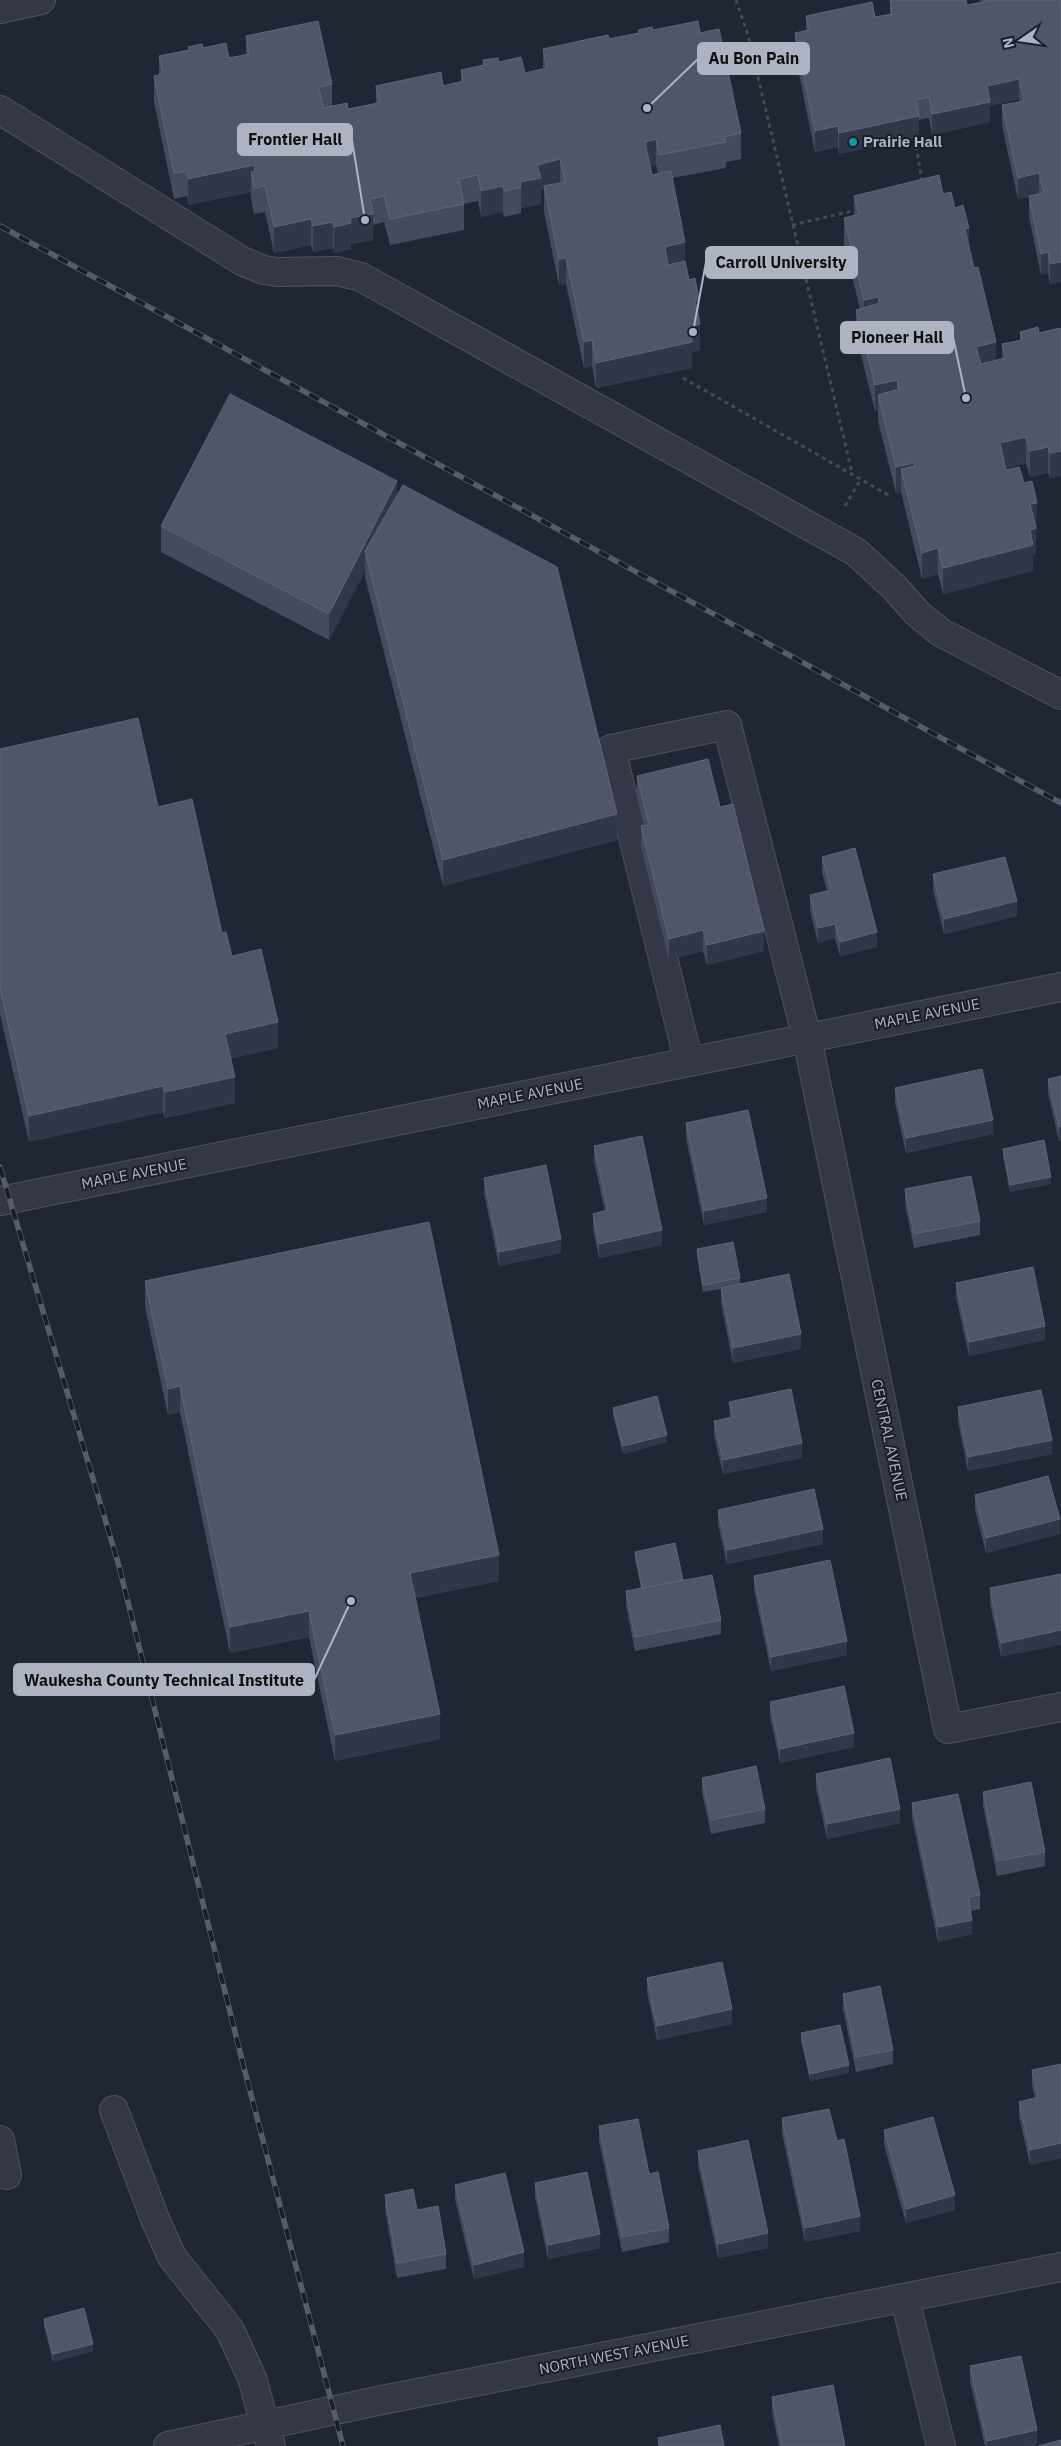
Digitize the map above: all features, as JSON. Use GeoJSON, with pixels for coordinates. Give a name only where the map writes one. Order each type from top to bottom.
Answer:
{"type":"FeatureCollection","features":[{"type":"Feature","properties":{"kind":"street"},"geometry":{"type":"LineString","coordinates":[[0,9],[41,0]]}},
{"type":"Feature","properties":{"kind":"street"},"geometry":{"type":"LineString","coordinates":[[0,110],[242,261],[264,270],[276,272],[337,271],[369,281],[856,552],[895,588],[917,613],[940,632],[1061,695]]}},
{"type":"Feature","properties":{"kind":"street"},"geometry":{"type":"LineString","coordinates":[[689,1062],[612,749],[727,725],[806,1038]]}},
{"type":"Feature","properties":{"kind":"street","name":"MAPLE AVENUE"},"geometry":{"type":"LineString","coordinates":[[0,1201],[1061,987]]}},
{"type":"Feature","properties":{"kind":"street","name":"CENTRAL AVENUE"},"geometry":{"type":"LineString","coordinates":[[806,1038],[948,1729],[1061,1707]]}},
{"type":"Feature","properties":{"kind":"street"},"geometry":{"type":"LineString","coordinates":[[114,2110],[155,2220],[172,2257],[230,2330],[252,2378],[268,2436]]}},
{"type":"Feature","properties":{"kind":"street"},"geometry":{"type":"LineString","coordinates":[[0,2140],[7,2174]]}},
{"type":"Feature","properties":{"kind":"street","name":"NORTH WEST AVENUE"},"geometry":{"type":"LineString","coordinates":[[168,2446],[268,2436],[382,2400],[1061,2268]]}},
{"type":"Feature","properties":{"kind":"street"},"geometry":{"type":"LineString","coordinates":[[905,2298],[941,2446]]}},
{"type":"Feature","properties":{"kind":"path"},"geometry":{"type":"LineString","coordinates":[[736,0],[748,35],[852,473]]}},
{"type":"Feature","properties":{"kind":"path"},"geometry":{"type":"LineString","coordinates":[[915,138],[923,185]]}},
{"type":"Feature","properties":{"kind":"path"},"geometry":{"type":"LineString","coordinates":[[792,226],[865,209]]}},
{"type":"Feature","properties":{"kind":"path"},"geometry":{"type":"LineString","coordinates":[[683,378],[890,496]]}},
{"type":"Feature","properties":{"kind":"building","name":"Prairie Hall"},"geometry":{"type":"Polygon","coordinates":[[[890,0],[966,0],[967,5],[985,2],[985,0],[1061,0],[1061,262],[1050,264],[1048,252],[1041,254],[1029,196],[1044,193],[1039,173],[1018,178],[1002,105],[1024,101],[1019,79],[987,86],[990,102],[932,114],[929,97],[916,100],[919,116],[839,133],[838,126],[815,131],[795,33],[809,30],[806,16],[872,2],[875,17],[892,14],[890,0]]]}},
{"type":"Feature","properties":{"kind":"building"},"geometry":{"type":"Polygon","coordinates":[[[318,21],[332,84],[319,87],[323,108],[347,103],[348,109],[379,103],[376,86],[441,72],[443,86],[463,81],[461,70],[484,65],[483,60],[498,58],[499,62],[521,57],[525,73],[547,68],[543,49],[608,35],[609,39],[639,33],[638,30],[652,27],[653,30],[698,21],[700,33],[719,29],[741,133],[724,137],[726,142],[659,155],[656,139],[645,142],[652,175],[671,171],[685,242],[665,247],[668,265],[685,261],[689,280],[695,278],[699,300],[695,301],[700,324],[689,327],[692,342],[596,363],[592,340],[584,342],[566,258],[559,259],[544,186],[565,182],[560,159],[537,165],[541,178],[520,182],[521,187],[504,191],[503,186],[481,191],[478,175],[459,179],[464,204],[390,219],[384,196],[370,199],[373,214],[350,218],[351,223],[334,227],[333,222],[313,226],[311,219],[274,227],[265,186],[254,188],[251,172],[255,171],[254,165],[188,179],[187,171],[174,173],[154,76],[163,74],[159,56],[189,50],[188,47],[202,44],[203,48],[226,43],[229,58],[249,54],[246,36],[318,21]]]}},
{"type":"Feature","properties":{"kind":"building"},"geometry":{"type":"Polygon","coordinates":[[[939,175],[943,194],[951,192],[955,208],[963,205],[969,228],[965,229],[974,268],[978,267],[996,342],[976,347],[981,364],[1006,358],[1002,344],[1022,340],[1020,332],[1038,327],[1039,333],[1060,328],[1061,332],[1061,451],[1050,453],[1048,447],[1030,451],[1026,437],[1000,443],[1006,470],[1019,467],[1024,483],[1032,481],[1037,503],[1030,504],[1036,528],[1030,530],[1033,545],[943,568],[938,548],[922,553],[901,469],[915,466],[914,463],[896,467],[878,395],[899,389],[897,380],[875,385],[856,310],[880,303],[878,297],[864,300],[844,218],[859,214],[854,196],[939,175]]]}},
{"type":"Feature","properties":{"kind":"building"},"geometry":{"type":"Polygon","coordinates":[[[230,394],[397,481],[329,614],[161,526],[230,394]]]}},
{"type":"Feature","properties":{"kind":"building"},"geometry":{"type":"Polygon","coordinates":[[[403,485],[557,567],[617,814],[443,860],[365,551],[403,485]]]}},
{"type":"Feature","properties":{"kind":"building"},"geometry":{"type":"Polygon","coordinates":[[[138,718],[158,807],[192,799],[222,933],[226,932],[232,956],[261,949],[278,1022],[225,1034],[235,1077],[165,1092],[163,1086],[29,1116],[0,988],[0,749],[138,718]]]}},
{"type":"Feature","properties":{"kind":"building"},"geometry":{"type":"Polygon","coordinates":[[[708,759],[720,807],[733,804],[764,931],[707,945],[703,930],[669,939],[641,826],[649,825],[637,776],[708,759]]]}},
{"type":"Feature","properties":{"kind":"building"},"geometry":{"type":"Polygon","coordinates":[[[855,848],[877,932],[840,942],[835,924],[818,928],[810,895],[831,890],[822,857],[855,848]]]}},
{"type":"Feature","properties":{"kind":"building"},"geometry":{"type":"Polygon","coordinates":[[[1005,857],[1017,901],[944,919],[933,874],[1005,857]]]}},
{"type":"Feature","properties":{"kind":"building"},"geometry":{"type":"Polygon","coordinates":[[[982,1069],[993,1120],[906,1138],[895,1088],[982,1069]]]}},
{"type":"Feature","properties":{"kind":"building"},"geometry":{"type":"Polygon","coordinates":[[[1061,1076],[1061,1126],[1059,1127],[1048,1079],[1061,1076]]]}},
{"type":"Feature","properties":{"kind":"building"},"geometry":{"type":"Polygon","coordinates":[[[748,1110],[767,1198],[704,1211],[686,1123],[748,1110]]]}},
{"type":"Feature","properties":{"kind":"building"},"geometry":{"type":"Polygon","coordinates":[[[642,1136],[662,1230],[599,1244],[593,1214],[608,1210],[594,1146],[642,1136]]]}},
{"type":"Feature","properties":{"kind":"building"},"geometry":{"type":"Polygon","coordinates":[[[1044,1140],[1051,1177],[1010,1185],[1003,1149],[1044,1140]]]}},
{"type":"Feature","properties":{"kind":"building"},"geometry":{"type":"Polygon","coordinates":[[[546,1165],[561,1239],[499,1252],[484,1178],[546,1165]]]}},
{"type":"Feature","properties":{"kind":"building"},"geometry":{"type":"Polygon","coordinates":[[[971,1176],[980,1221],[914,1234],[905,1189],[971,1176]]]}},
{"type":"Feature","properties":{"kind":"building"},"geometry":{"type":"Polygon","coordinates":[[[429,1222],[499,1555],[410,1573],[440,1714],[335,1735],[309,1611],[230,1627],[180,1386],[168,1389],[145,1281],[429,1222]]]}},
{"type":"Feature","properties":{"kind":"building"},"geometry":{"type":"Polygon","coordinates":[[[733,1242],[740,1278],[703,1285],[697,1249],[733,1242]]]}},
{"type":"Feature","properties":{"kind":"building"},"geometry":{"type":"Polygon","coordinates":[[[1033,1267],[1045,1326],[969,1342],[956,1283],[1033,1267]]]}},
{"type":"Feature","properties":{"kind":"building"},"geometry":{"type":"Polygon","coordinates":[[[789,1274],[801,1334],[733,1348],[721,1288],[789,1274]]]}},
{"type":"Feature","properties":{"kind":"building"},"geometry":{"type":"Polygon","coordinates":[[[791,1389],[802,1443],[723,1460],[714,1421],[733,1417],[729,1402],[791,1389]]]}},
{"type":"Feature","properties":{"kind":"building"},"geometry":{"type":"Polygon","coordinates":[[[1041,1390],[1052,1440],[968,1457],[958,1407],[1041,1390]]]}},
{"type":"Feature","properties":{"kind":"building"},"geometry":{"type":"Polygon","coordinates":[[[657,1396],[667,1435],[623,1446],[613,1408],[657,1396]]]}},
{"type":"Feature","properties":{"kind":"building"},"geometry":{"type":"Polygon","coordinates":[[[1048,1476],[1060,1519],[986,1538],[975,1495],[1048,1476]]]}},
{"type":"Feature","properties":{"kind":"building"},"geometry":{"type":"Polygon","coordinates":[[[814,1489],[823,1529],[727,1550],[718,1510],[814,1489]]]}},
{"type":"Feature","properties":{"kind":"building"},"geometry":{"type":"Polygon","coordinates":[[[675,1543],[683,1580],[642,1588],[635,1552],[675,1543]]]}},
{"type":"Feature","properties":{"kind":"building"},"geometry":{"type":"Polygon","coordinates":[[[830,1560],[847,1641],[771,1657],[754,1576],[830,1560]]]}},
{"type":"Feature","properties":{"kind":"building"},"geometry":{"type":"Polygon","coordinates":[[[1061,1574],[1061,1630],[1001,1643],[990,1588],[1061,1574]]]}},
{"type":"Feature","properties":{"kind":"building"},"geometry":{"type":"Polygon","coordinates":[[[712,1575],[721,1620],[635,1637],[626,1591],[712,1575]]]}},
{"type":"Feature","properties":{"kind":"building"},"geometry":{"type":"Polygon","coordinates":[[[844,1686],[854,1733],[780,1749],[770,1702],[844,1686]]]}},
{"type":"Feature","properties":{"kind":"building"},"geometry":{"type":"Polygon","coordinates":[[[890,1758],[900,1809],[827,1824],[816,1774],[890,1758]]]}},
{"type":"Feature","properties":{"kind":"building"},"geometry":{"type":"Polygon","coordinates":[[[756,1766],[765,1809],[711,1820],[702,1778],[756,1766]]]}},
{"type":"Feature","properties":{"kind":"building"},"geometry":{"type":"Polygon","coordinates":[[[1031,1782],[1045,1852],[997,1861],[983,1792],[1031,1782]]]}},
{"type":"Feature","properties":{"kind":"building"},"geometry":{"type":"Polygon","coordinates":[[[958,1794],[980,1895],[968,1897],[972,1920],[938,1927],[912,1803],[958,1794]]]}},
{"type":"Feature","properties":{"kind":"building"},"geometry":{"type":"Polygon","coordinates":[[[722,1962],[732,2009],[657,2026],[647,1978],[722,1962]]]}},
{"type":"Feature","properties":{"kind":"building"},"geometry":{"type":"Polygon","coordinates":[[[880,1986],[893,2050],[856,2057],[843,1994],[880,1986]]]}},
{"type":"Feature","properties":{"kind":"building"},"geometry":{"type":"Polygon","coordinates":[[[840,2025],[849,2065],[810,2074],[801,2033],[840,2025]]]}},
{"type":"Feature","properties":{"kind":"building"},"geometry":{"type":"Polygon","coordinates":[[[1061,2064],[1061,2143],[1030,2150],[1019,2102],[1038,2097],[1032,2070],[1061,2064]]]}},
{"type":"Feature","properties":{"kind":"building"},"geometry":{"type":"Polygon","coordinates":[[[829,2109],[837,2141],[844,2139],[860,2216],[805,2228],[782,2118],[829,2109]]]}},
{"type":"Feature","properties":{"kind":"building"},"geometry":{"type":"Polygon","coordinates":[[[933,2117],[955,2195],[906,2209],[884,2130],[933,2117]]]}},
{"type":"Feature","properties":{"kind":"building"},"geometry":{"type":"Polygon","coordinates":[[[638,2119],[649,2174],[658,2172],[669,2228],[622,2237],[599,2126],[638,2119]]]}},
{"type":"Feature","properties":{"kind":"building"},"geometry":{"type":"Polygon","coordinates":[[[748,2140],[768,2233],[718,2244],[698,2151],[748,2140]]]}},
{"type":"Feature","properties":{"kind":"building"},"geometry":{"type":"Polygon","coordinates":[[[587,2172],[600,2234],[548,2245],[535,2183],[587,2172]]]}},
{"type":"Feature","properties":{"kind":"building"},"geometry":{"type":"Polygon","coordinates":[[[505,2173],[524,2252],[474,2265],[455,2185],[505,2173]]]}},
{"type":"Feature","properties":{"kind":"building"},"geometry":{"type":"Polygon","coordinates":[[[413,2189],[417,2210],[438,2206],[446,2254],[397,2263],[385,2195],[413,2189]]]}},
{"type":"Feature","properties":{"kind":"building"},"geometry":{"type":"Polygon","coordinates":[[[84,2308],[93,2344],[53,2354],[44,2319],[84,2308]]]}},
{"type":"Feature","properties":{"kind":"building"},"geometry":{"type":"Polygon","coordinates":[[[1021,2356],[1037,2430],[987,2441],[970,2366],[1021,2356]]]}},
{"type":"Feature","properties":{"kind":"building"},"geometry":{"type":"Polygon","coordinates":[[[833,2385],[845,2446],[782,2446],[772,2397],[833,2385]]]}},
{"type":"Feature","properties":{"kind":"building"},"geometry":{"type":"Polygon","coordinates":[[[720,2425],[724,2446],[659,2446],[658,2438],[720,2425]]]}},
{"type":"Feature","properties":{"kind":"building"},"geometry":{"type":"Polygon","coordinates":[[[1061,2440],[1061,2446],[1038,2446],[1061,2440]]]}},
{"type":"Feature","properties":{"kind":"railway"},"geometry":{"type":"LineString","coordinates":[[0,226],[1061,803]]}},
{"type":"Feature","properties":{"kind":"railway"},"geometry":{"type":"LineString","coordinates":[[0,1167],[119,1566],[243,2064],[343,2446]]}},
{"type":"Feature","properties":{"kind":"place","name":"Au Bon Pain"},"geometry":{"type":"Point","coordinates":[647,108]}},
{"type":"Feature","properties":{"kind":"place","name":"Prairie Hall"},"geometry":{"type":"Point","coordinates":[853,142]}},
{"type":"Feature","properties":{"kind":"place","name":"Frontier Hall"},"geometry":{"type":"Point","coordinates":[365,220]}},
{"type":"Feature","properties":{"kind":"place","name":"Carroll University"},"geometry":{"type":"Point","coordinates":[693,332]}},
{"type":"Feature","properties":{"kind":"place","name":"Pioneer Hall"},"geometry":{"type":"Point","coordinates":[966,398]}},
{"type":"Feature","properties":{"kind":"place","name":"Waukesha County Technical Institute"},"geometry":{"type":"Point","coordinates":[351,1601]}}]}
